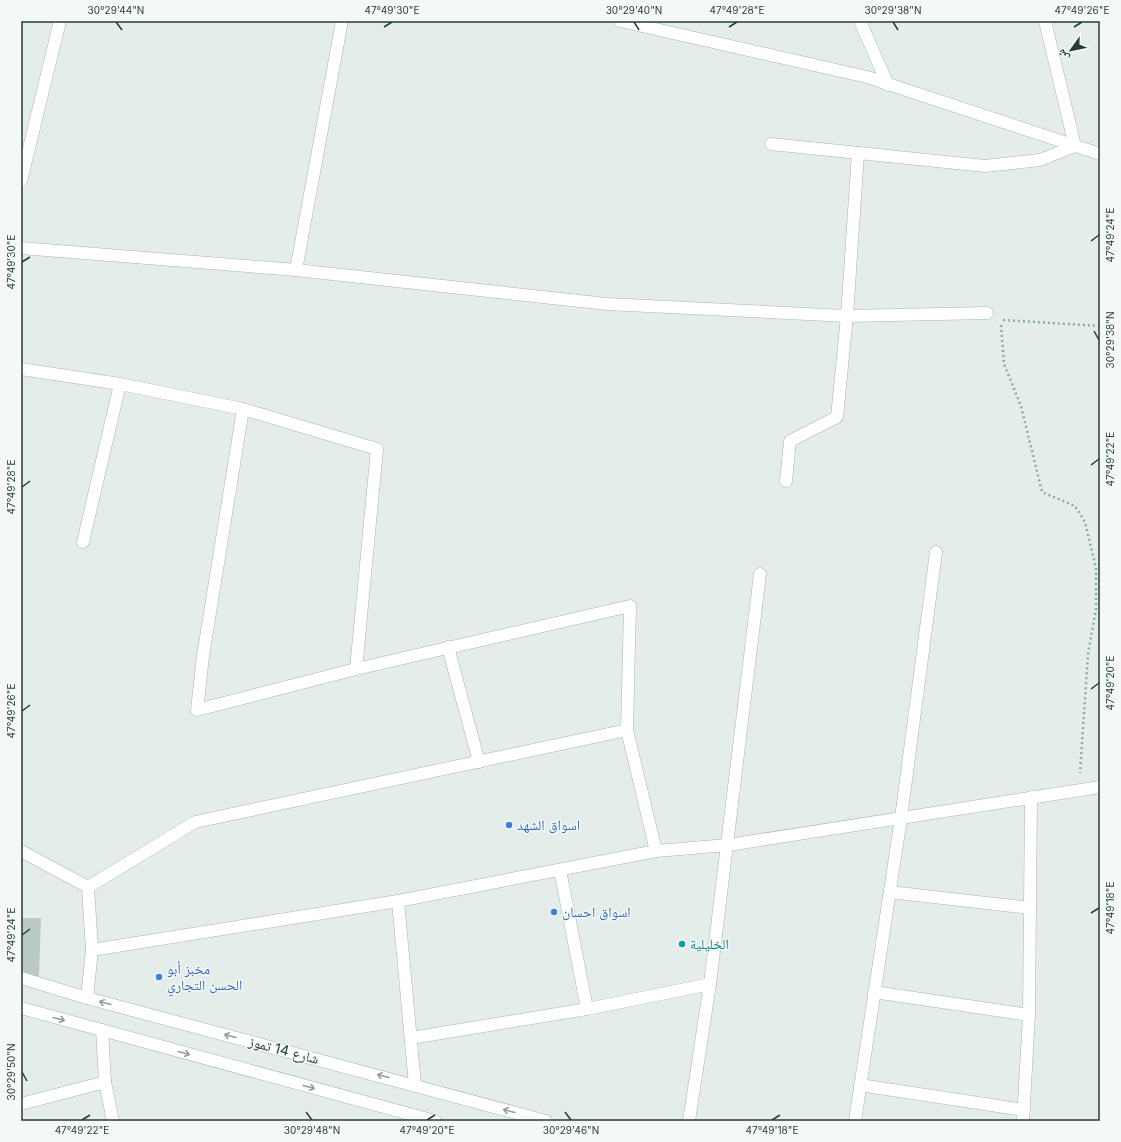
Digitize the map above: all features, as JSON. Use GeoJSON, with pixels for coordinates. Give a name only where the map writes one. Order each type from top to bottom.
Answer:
{"type":"FeatureCollection","features":[{"type":"Feature","properties":{"kind":"street"},"geometry":{"type":"LineString","coordinates":[[22,177],[60,21]]}},
{"type":"Feature","properties":{"kind":"street"},"geometry":{"type":"LineString","coordinates":[[296,270],[342,21]]}},
{"type":"Feature","properties":{"kind":"street"},"geometry":{"type":"LineString","coordinates":[[620,21],[867,77],[1100,154]]}},
{"type":"Feature","properties":{"kind":"street"},"geometry":{"type":"LineString","coordinates":[[860,21],[888,84]]}},
{"type":"Feature","properties":{"kind":"street"},"geometry":{"type":"LineString","coordinates":[[1045,21],[1075,146]]}},
{"type":"Feature","properties":{"kind":"street"},"geometry":{"type":"LineString","coordinates":[[771,144],[985,166],[1040,160],[1075,146]]}},
{"type":"Feature","properties":{"kind":"street"},"geometry":{"type":"LineString","coordinates":[[786,481],[790,441],[837,417],[847,316],[858,153]]}},
{"type":"Feature","properties":{"kind":"street"},"geometry":{"type":"LineString","coordinates":[[21,248],[296,270],[607,304],[847,316],[987,313]]}},
{"type":"Feature","properties":{"kind":"street"},"geometry":{"type":"LineString","coordinates":[[21,369],[120,384],[243,409],[377,449],[356,669]]}},
{"type":"Feature","properties":{"kind":"street"},"geometry":{"type":"LineString","coordinates":[[83,542],[120,384]]}},
{"type":"Feature","properties":{"kind":"street"},"geometry":{"type":"LineString","coordinates":[[243,409],[203,656],[197,710],[356,669],[630,606],[627,730],[656,851]]}},
{"type":"Feature","properties":{"kind":"street"},"geometry":{"type":"LineString","coordinates":[[855,1121],[901,818],[936,552]]}},
{"type":"Feature","properties":{"kind":"street"},"geometry":{"type":"LineString","coordinates":[[689,1121],[710,984],[760,574]]}},
{"type":"Feature","properties":{"kind":"street"},"geometry":{"type":"LineString","coordinates":[[448,648],[479,762]]}},
{"type":"Feature","properties":{"kind":"street"},"geometry":{"type":"LineString","coordinates":[[88,887],[195,822],[627,730]]}},
{"type":"Feature","properties":{"kind":"street"},"geometry":{"type":"LineString","coordinates":[[92,950],[398,901],[656,851],[728,844],[901,818],[1031,796],[1100,787]]}},
{"type":"Feature","properties":{"kind":"street"},"geometry":{"type":"LineString","coordinates":[[860,1085],[1023,1116],[1029,1015],[1031,796]]}},
{"type":"Feature","properties":{"kind":"street"},"geometry":{"type":"LineString","coordinates":[[21,851],[88,887]]}},
{"type":"Feature","properties":{"kind":"street"},"geometry":{"type":"LineString","coordinates":[[560,870],[587,1009]]}},
{"type":"Feature","properties":{"kind":"street"},"geometry":{"type":"LineString","coordinates":[[87,998],[92,950],[88,887]]}},
{"type":"Feature","properties":{"kind":"street"},"geometry":{"type":"LineString","coordinates":[[890,892],[1030,908]]}},
{"type":"Feature","properties":{"kind":"street"},"geometry":{"type":"LineString","coordinates":[[398,901],[415,1085]]}},
{"type":"Feature","properties":{"kind":"street","name":"شارع 14 تموز"},"geometry":{"type":"LineString","coordinates":[[21,978],[87,998],[546,1121]]}},
{"type":"Feature","properties":{"kind":"street"},"geometry":{"type":"LineString","coordinates":[[411,1038],[587,1009],[710,984]]}},
{"type":"Feature","properties":{"kind":"street"},"geometry":{"type":"LineString","coordinates":[[874,992],[1029,1015]]}},
{"type":"Feature","properties":{"kind":"street","name":"شارع 14 تموز"},"geometry":{"type":"LineString","coordinates":[[21,1008],[435,1121]]}},
{"type":"Feature","properties":{"kind":"street"},"geometry":{"type":"LineString","coordinates":[[102,1030],[105,1082],[112,1121]]}},
{"type":"Feature","properties":{"kind":"street"},"geometry":{"type":"LineString","coordinates":[[21,1104],[105,1082]]}},
{"type":"Feature","properties":{"kind":"path"},"geometry":{"type":"LineString","coordinates":[[1079,790],[1088,654],[1096,609],[1096,568],[1085,522],[1075,506],[1042,492],[1020,406],[1004,364],[1000,320],[1100,326]]}},
{"type":"Feature","properties":{"kind":"building"},"geometry":{"type":"Polygon","coordinates":[[[21,918],[41,918],[39,977],[21,973],[21,918]]]}},
{"type":"Feature","properties":{"kind":"place","name":"اسواق الشهد"},"geometry":{"type":"Point","coordinates":[509,825]}},
{"type":"Feature","properties":{"kind":"place","name":"اسواق احسان"},"geometry":{"type":"Point","coordinates":[554,912]}},
{"type":"Feature","properties":{"kind":"place","name":"الخليلية"},"geometry":{"type":"Point","coordinates":[682,944]}},
{"type":"Feature","properties":{"kind":"place","name":"مخبز أبو الحسن التجاري"},"geometry":{"type":"Point","coordinates":[159,977]}}]}
